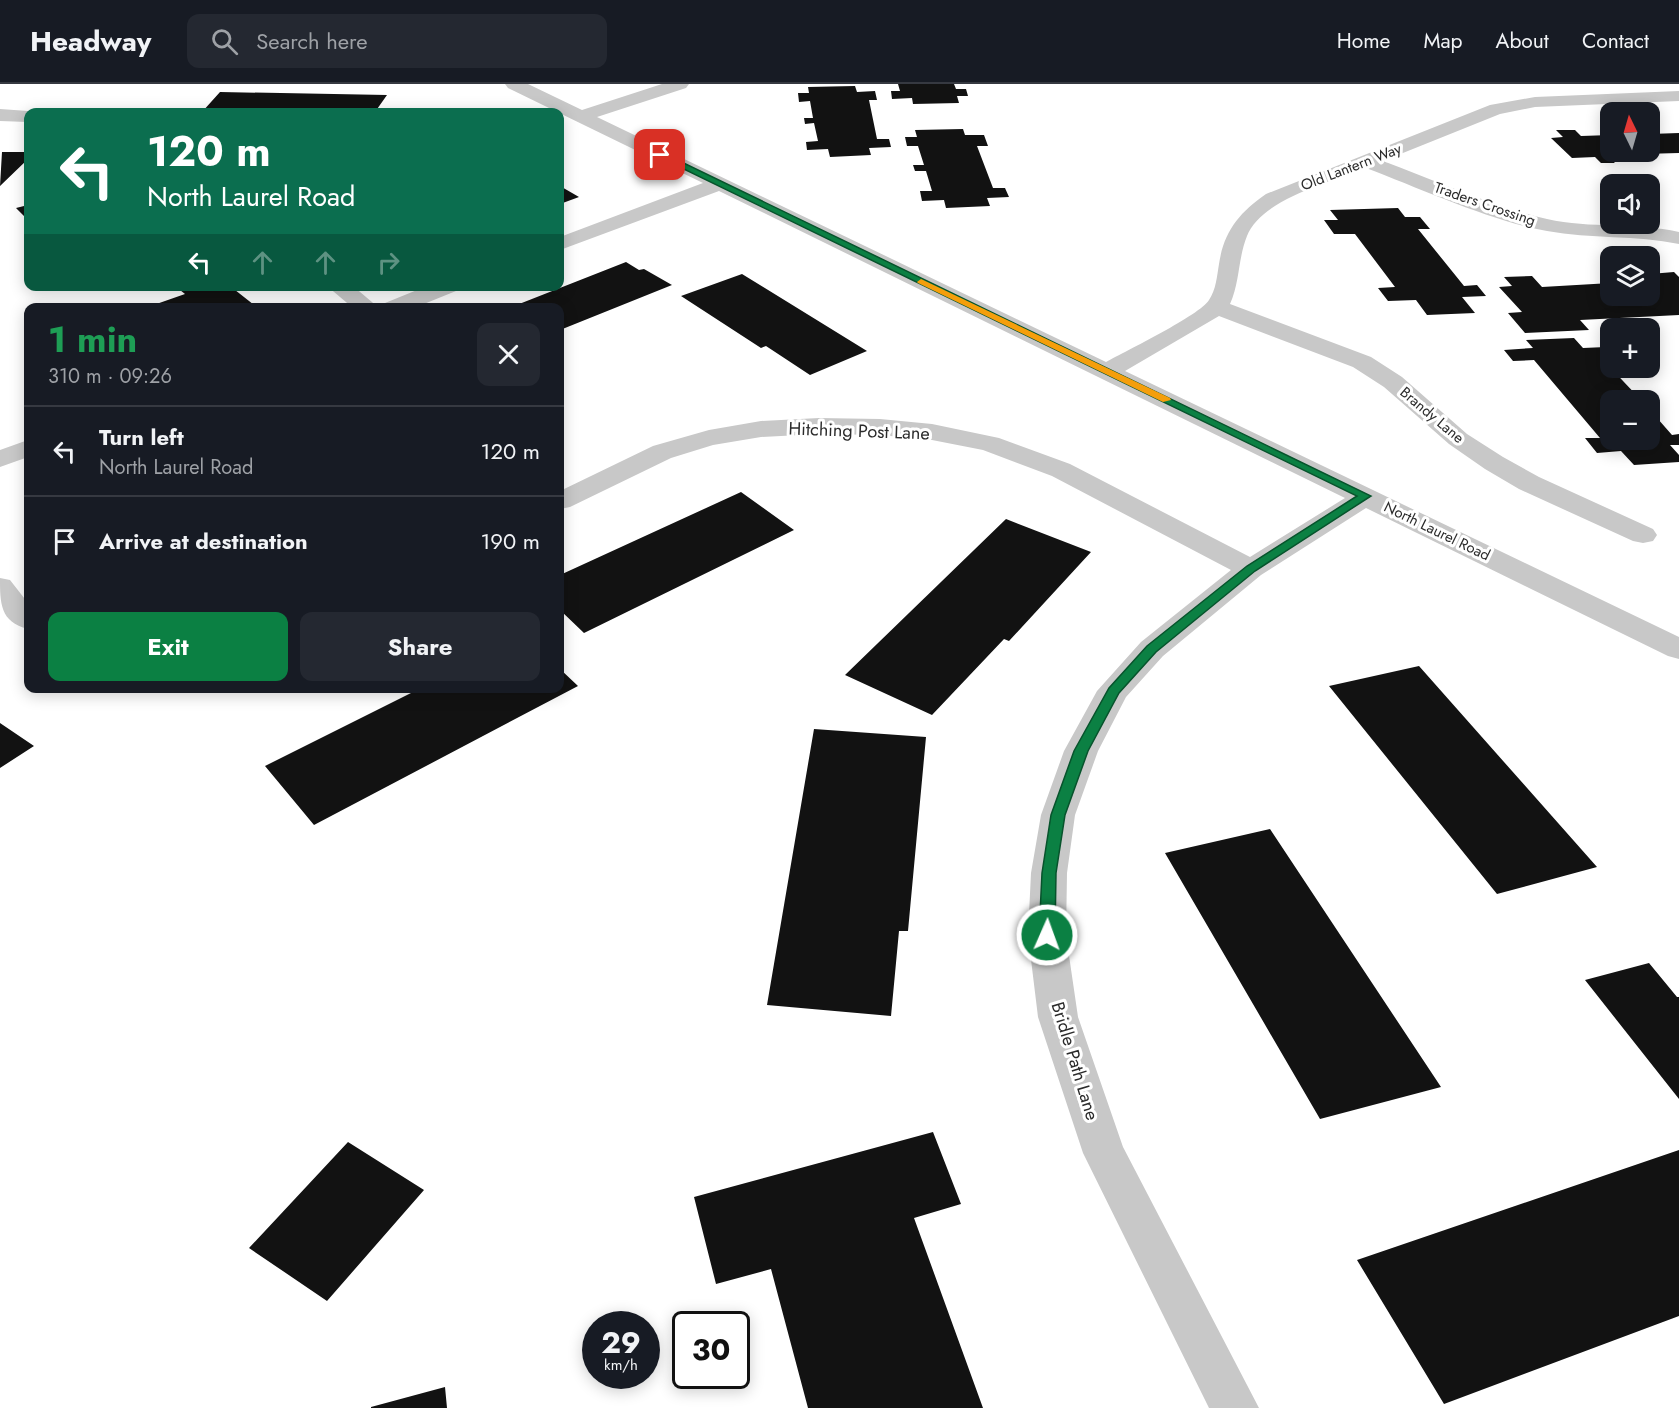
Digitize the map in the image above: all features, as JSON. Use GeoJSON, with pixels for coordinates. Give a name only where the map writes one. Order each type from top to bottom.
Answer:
{"type":"FeatureCollection","features":[{"type":"Feature","properties":{"kind":"street","name":"North Laurel Road"},"geometry":{"type":"LineString","coordinates":[[514,84],[1679,649]]}},
{"type":"Feature","properties":{"kind":"street"},"geometry":{"type":"LineString","coordinates":[[582,116],[680,84]]}},
{"type":"Feature","properties":{"kind":"street","name":"Old Lantern Way"},"geometry":{"type":"LineString","coordinates":[[1217,307],[1228,285],[1241,225],[1273,198],[1496,109],[1518,104],[1679,96]]}},
{"type":"Feature","properties":{"kind":"street"},"geometry":{"type":"LineString","coordinates":[[0,116],[24,117]]}},
{"type":"Feature","properties":{"kind":"street","name":"Traders Crossing"},"geometry":{"type":"LineString","coordinates":[[1366,161],[1505,213],[1546,225],[1587,231],[1661,234],[1679,238]]}},
{"type":"Feature","properties":{"kind":"street"},"geometry":{"type":"LineString","coordinates":[[564,242],[719,184]]}},
{"type":"Feature","properties":{"kind":"street"},"geometry":{"type":"LineString","coordinates":[[345,291],[361,303]]}},
{"type":"Feature","properties":{"kind":"street"},"geometry":{"type":"LineString","coordinates":[[406,303],[436,291]]}},
{"type":"Feature","properties":{"kind":"street"},"geometry":{"type":"LineString","coordinates":[[1107,371],[1217,307]]}},
{"type":"Feature","properties":{"kind":"street","name":"Brandy Lane"},"geometry":{"type":"LineString","coordinates":[[1217,307],[1362,362],[1400,388],[1458,439],[1494,463],[1529,483],[1643,535]]}},
{"type":"Feature","properties":{"kind":"street","name":"Hitching Post Lane"},"geometry":{"type":"LineString","coordinates":[[564,499],[662,452],[709,438],[761,429],[819,426],[880,427],[932,432],[990,444],[1061,470],[1251,568]]}},
{"type":"Feature","properties":{"kind":"street"},"geometry":{"type":"LineString","coordinates":[[0,459],[24,450]]}},
{"type":"Feature","properties":{"kind":"street","name":"Bridle Path Lane"},"geometry":{"type":"LineString","coordinates":[[1235,1408],[1104,1153],[1058,1017],[1047,935],[1049,873],[1058,815],[1081,751],[1113,691],[1152,649],[1251,568],[1366,496]]}},
{"type":"Feature","properties":{"kind":"street"},"geometry":{"type":"LineString","coordinates":[[0,587],[24,616]]}},
{"type":"Feature","properties":{"kind":"building"},"geometry":{"type":"Polygon","coordinates":[[[898,84],[954,84],[956,89],[966,89],[968,96],[957,96],[959,103],[913,104],[912,98],[892,99],[891,91],[900,91],[898,84]]]}},
{"type":"Feature","properties":{"kind":"building"},"geometry":{"type":"Polygon","coordinates":[[[855,86],[857,92],[875,91],[877,100],[869,100],[877,139],[889,139],[891,147],[869,148],[871,155],[830,157],[828,149],[807,150],[806,142],[818,141],[814,123],[805,124],[804,118],[813,118],[810,101],[799,102],[798,93],[809,93],[808,87],[855,86]]]}},
{"type":"Feature","properties":{"kind":"building"},"geometry":{"type":"Polygon","coordinates":[[[220,92],[387,95],[378,108],[206,108],[220,92]]]}},
{"type":"Feature","properties":{"kind":"building"},"geometry":{"type":"Polygon","coordinates":[[[963,129],[965,135],[984,135],[988,146],[977,146],[993,188],[1005,188],[1009,197],[987,198],[990,206],[946,208],[944,200],[922,201],[920,191],[932,191],[926,171],[915,171],[913,165],[924,165],[918,146],[907,146],[905,137],[917,137],[915,130],[963,129]]]}},
{"type":"Feature","properties":{"kind":"building"},"geometry":{"type":"Polygon","coordinates":[[[1556,130],[1575,130],[1581,136],[1600,135],[1600,162],[1595,157],[1572,158],[1551,138],[1563,137],[1556,130]]]}},
{"type":"Feature","properties":{"kind":"building"},"geometry":{"type":"Polygon","coordinates":[[[1679,133],[1679,153],[1660,154],[1660,134],[1679,133]]]}},
{"type":"Feature","properties":{"kind":"building"},"geometry":{"type":"Polygon","coordinates":[[[2,152],[24,152],[24,163],[0,186],[2,152]]]}},
{"type":"Feature","properties":{"kind":"building"},"geometry":{"type":"Polygon","coordinates":[[[564,188],[579,197],[564,203],[564,188]]]}},
{"type":"Feature","properties":{"kind":"building"},"geometry":{"type":"Polygon","coordinates":[[[24,206],[24,216],[16,208],[24,206]]]}},
{"type":"Feature","properties":{"kind":"building"},"geometry":{"type":"Polygon","coordinates":[[[1398,208],[1405,217],[1420,217],[1430,229],[1418,229],[1464,286],[1477,285],[1486,296],[1462,297],[1475,313],[1427,315],[1416,300],[1388,301],[1378,288],[1395,287],[1355,234],[1334,234],[1324,220],[1338,220],[1330,210],[1398,208]]]}},
{"type":"Feature","properties":{"kind":"building"},"geometry":{"type":"Polygon","coordinates":[[[626,262],[672,285],[564,328],[564,303],[522,303],[552,291],[564,291],[564,286],[626,262]]]}},
{"type":"Feature","properties":{"kind":"building"},"geometry":{"type":"Polygon","coordinates":[[[1674,272],[1679,277],[1679,315],[1580,320],[1589,330],[1525,333],[1508,313],[1522,312],[1499,287],[1512,286],[1504,277],[1532,276],[1542,287],[1600,284],[1600,306],[1660,306],[1660,273],[1674,272]]]}},
{"type":"Feature","properties":{"kind":"building"},"geometry":{"type":"Polygon","coordinates":[[[742,274],[867,351],[810,375],[766,346],[761,348],[681,296],[742,274]]]}},
{"type":"Feature","properties":{"kind":"building"},"geometry":{"type":"Polygon","coordinates":[[[181,291],[236,291],[252,303],[159,303],[185,294],[181,291]]]}},
{"type":"Feature","properties":{"kind":"building"},"geometry":{"type":"Polygon","coordinates":[[[1574,338],[1583,348],[1600,347],[1600,378],[1620,378],[1632,390],[1600,390],[1600,438],[1534,360],[1513,361],[1504,350],[1533,348],[1526,340],[1574,338]]]}},
{"type":"Feature","properties":{"kind":"building"},"geometry":{"type":"Polygon","coordinates":[[[1660,421],[1672,435],[1679,434],[1679,445],[1670,445],[1679,455],[1679,462],[1634,465],[1621,451],[1597,453],[1585,438],[1600,438],[1600,450],[1660,450],[1660,421]]]}},
{"type":"Feature","properties":{"kind":"building"},"geometry":{"type":"Polygon","coordinates":[[[741,492],[794,530],[584,633],[564,614],[564,573],[741,492]]]}},
{"type":"Feature","properties":{"kind":"building"},"geometry":{"type":"Polygon","coordinates":[[[1006,519],[1091,552],[1009,641],[1004,639],[932,715],[845,675],[1006,519]]]}},
{"type":"Feature","properties":{"kind":"building"},"geometry":{"type":"Polygon","coordinates":[[[1419,666],[1597,867],[1497,894],[1329,686],[1419,666]]]}},
{"type":"Feature","properties":{"kind":"building"},"geometry":{"type":"Polygon","coordinates":[[[564,673],[578,686],[314,825],[265,766],[411,693],[564,693],[564,673]]]}},
{"type":"Feature","properties":{"kind":"building"},"geometry":{"type":"Polygon","coordinates":[[[0,723],[34,746],[0,768],[0,723]]]}},
{"type":"Feature","properties":{"kind":"building"},"geometry":{"type":"Polygon","coordinates":[[[814,729],[926,737],[908,931],[899,931],[891,1016],[767,1005],[814,729]]]}},
{"type":"Feature","properties":{"kind":"building"},"geometry":{"type":"Polygon","coordinates":[[[1270,829],[1441,1087],[1320,1119],[1165,853],[1270,829]]]}},
{"type":"Feature","properties":{"kind":"building"},"geometry":{"type":"Polygon","coordinates":[[[1649,963],[1679,997],[1679,1099],[1585,980],[1649,963]]]}},
{"type":"Feature","properties":{"kind":"building"},"geometry":{"type":"Polygon","coordinates":[[[933,1132],[961,1204],[914,1218],[983,1408],[808,1408],[771,1269],[716,1284],[694,1197],[933,1132]]]}},
{"type":"Feature","properties":{"kind":"building"},"geometry":{"type":"Polygon","coordinates":[[[348,1142],[424,1190],[327,1301],[249,1248],[348,1142]]]}},
{"type":"Feature","properties":{"kind":"building"},"geometry":{"type":"Polygon","coordinates":[[[1679,1150],[1679,1316],[1444,1404],[1357,1260],[1679,1150]]]}},
{"type":"Feature","properties":{"kind":"building"},"geometry":{"type":"Polygon","coordinates":[[[445,1387],[447,1408],[371,1408],[371,1407],[445,1387]]]}},
{"type":"Feature","properties":{"kind":"slow traffic"},"geometry":{"type":"LineString","coordinates":[[921,282],[1166,400]]}},
{"type":"Feature","properties":{"kind":"route"},"geometry":{"type":"LineString","coordinates":[[660,155],[1366,496],[1251,568],[1152,649],[1113,691],[1081,751],[1058,815],[1049,873],[1047,935]]}}]}
